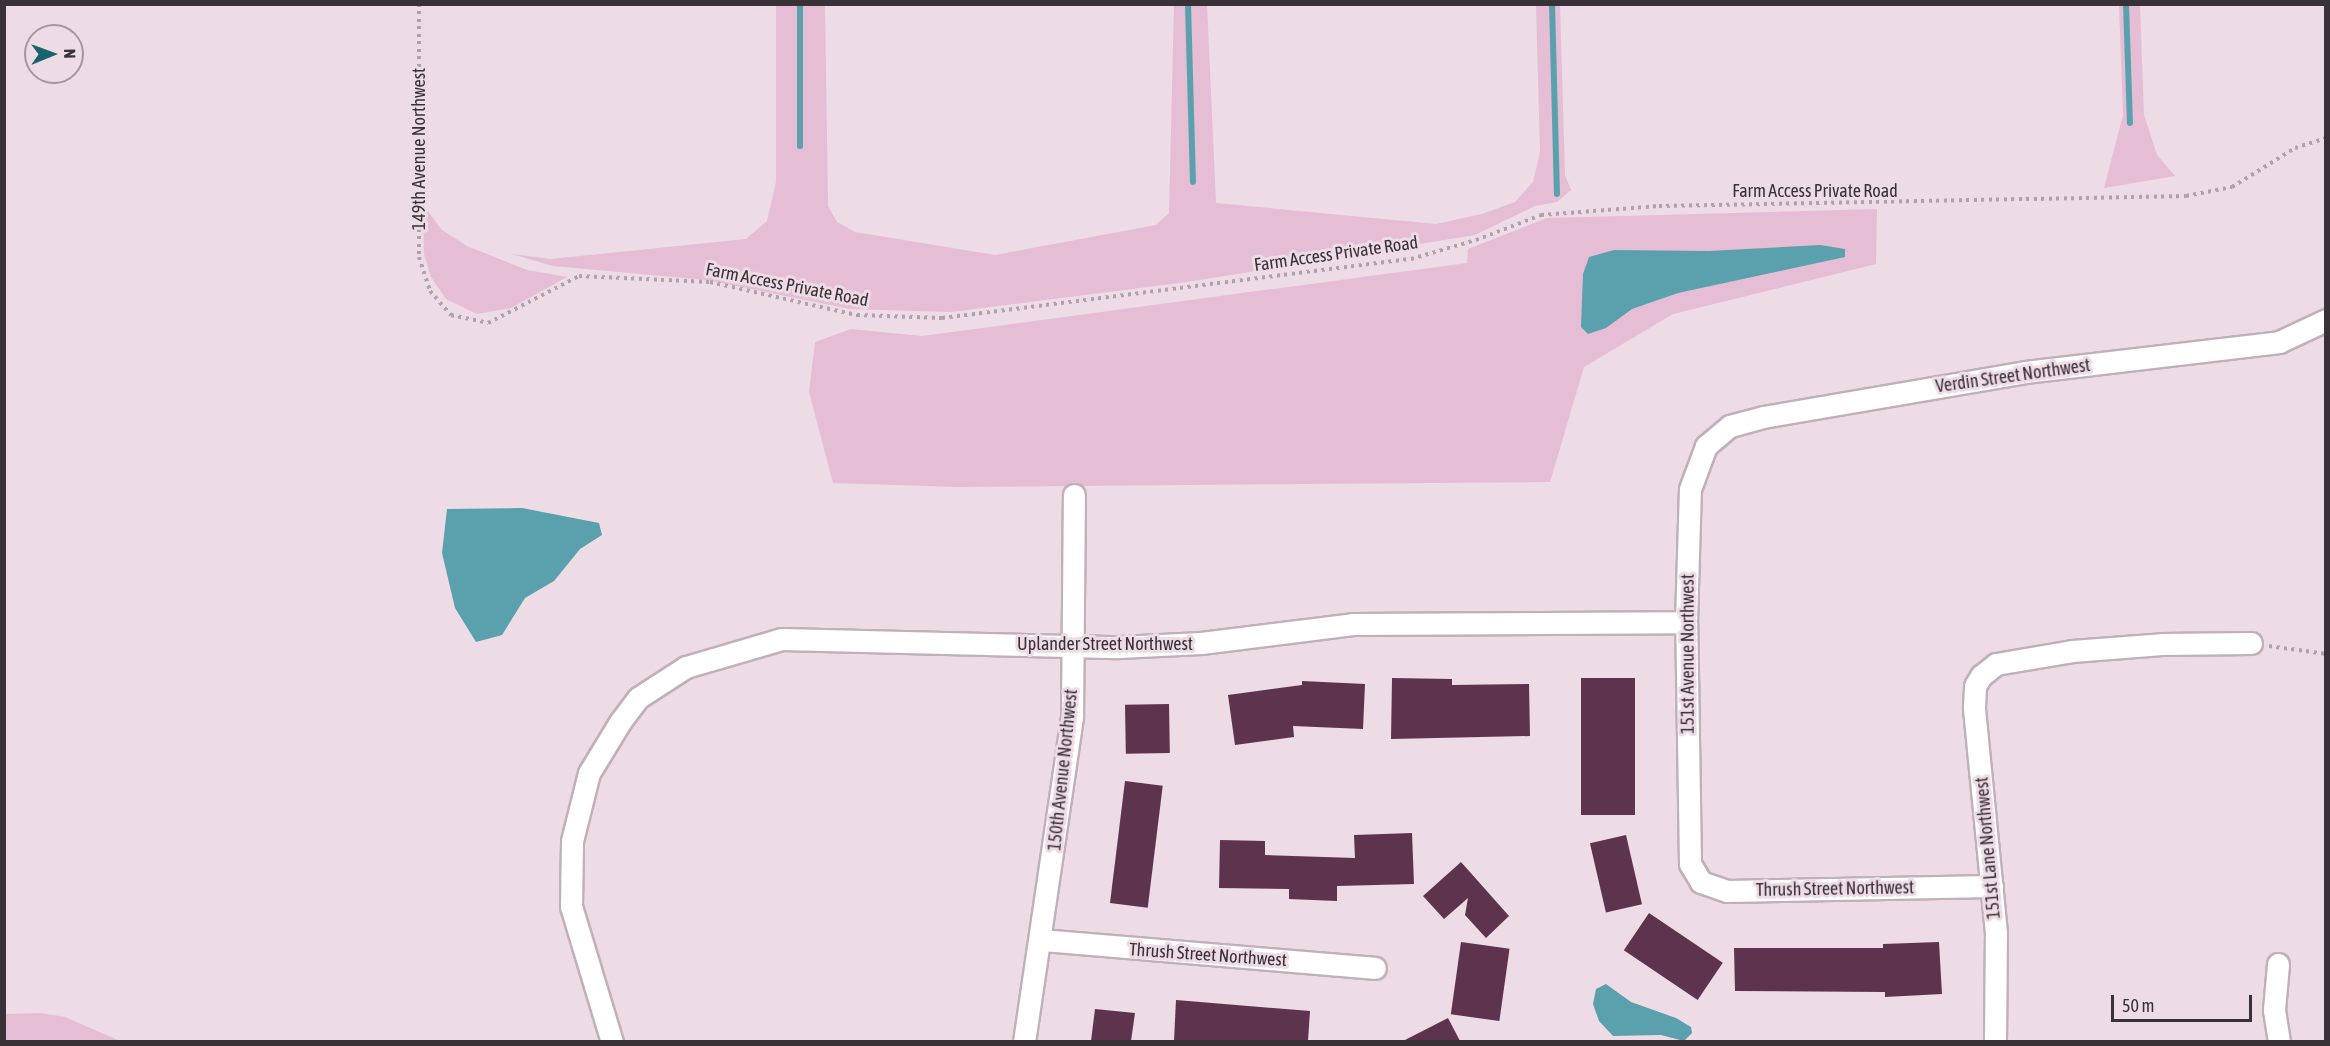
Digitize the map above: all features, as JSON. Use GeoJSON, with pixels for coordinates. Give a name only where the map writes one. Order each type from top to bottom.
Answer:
{"type":"FeatureCollection","features":[{"type":"Feature","properties":{"kind":"street","name":"Verdin Street Northwest"},"geometry":{"type":"LineString","coordinates":[[1706,446],[1730,426],[1763,417],[2025,372],[2279,342],[2325,320]]}},
{"type":"Feature","properties":{"kind":"street","name":"151st Avenue Northwest"},"geometry":{"type":"LineString","coordinates":[[1690,864],[1686,622],[1690,489],[1706,446]]}},
{"type":"Feature","properties":{"kind":"street","name":"150th Avenue Northwest"},"geometry":{"type":"LineString","coordinates":[[1024,1041],[1042,940],[1072,717],[1074,495]]}},
{"type":"Feature","properties":{"kind":"street","name":"Uplander Street Northwest"},"geometry":{"type":"LineString","coordinates":[[612,1041],[571,906],[572,841],[589,773],[620,722],[638,699],[686,667],[782,639],[1072,646],[1201,643],[1353,624],[1686,622]]}},
{"type":"Feature","properties":{"kind":"street","name":"151st Lane Northwest"},"geometry":{"type":"LineString","coordinates":[[1995,1041],[1992,886],[1974,706],[1975,686],[1996,663],[2072,651],[2162,644],[2251,643]]}},
{"type":"Feature","properties":{"kind":"street","name":"Thrush Street Northwest"},"geometry":{"type":"LineString","coordinates":[[1690,864],[1701,882],[1726,891],[1992,886]]}},
{"type":"Feature","properties":{"kind":"street","name":"Thrush Street Northwest"},"geometry":{"type":"LineString","coordinates":[[1042,940],[1375,968]]}},
{"type":"Feature","properties":{"kind":"street"},"geometry":{"type":"LineString","coordinates":[[2278,964],[2274,1010],[2279,1041]]}},
{"type":"Feature","properties":{"kind":"path","name":"149th Avenue Northwest"},"geometry":{"type":"LineString","coordinates":[[419,4],[419,256],[430,291]]}},
{"type":"Feature","properties":{"kind":"path","name":"Farm Access Private Road"},"geometry":{"type":"LineString","coordinates":[[430,291],[451,315],[488,323],[579,276],[710,282],[857,315],[942,318],[1411,259],[1476,240],[1541,215],[1659,206],[2186,196],[2232,188],[2295,148],[2325,138]]}},
{"type":"Feature","properties":{"kind":"path"},"geometry":{"type":"LineString","coordinates":[[2251,643],[2325,654]]}},
{"type":"Feature","properties":{"kind":"shaded area"},"geometry":{"type":"Polygon","coordinates":[[[776,5],[825,5],[828,206],[837,222],[855,232],[995,255],[1156,225],[1169,213],[1174,5],[1207,5],[1216,203],[1436,224],[1482,214],[1515,202],[1533,182],[1540,152],[1536,5],[1560,5],[1565,175],[1571,190],[1557,202],[1535,206],[1475,235],[1187,282],[951,312],[850,309],[707,280],[553,266],[512,254],[551,259],[746,239],[767,221],[776,182],[776,5]]]}},
{"type":"Feature","properties":{"kind":"shaded area"},"geometry":{"type":"Polygon","coordinates":[[[2119,5],[2140,5],[2144,115],[2157,155],[2175,176],[2104,188],[2123,115],[2119,5]]]}},
{"type":"Feature","properties":{"kind":"shaded area"},"geometry":{"type":"Polygon","coordinates":[[[423,205],[442,230],[467,246],[527,270],[567,277],[511,308],[477,314],[446,299],[431,277],[424,254],[423,205]]]}},
{"type":"Feature","properties":{"kind":"shaded area"},"geometry":{"type":"Polygon","coordinates":[[[1877,209],[1876,264],[1673,314],[1584,367],[1550,482],[958,487],[833,483],[809,392],[815,342],[851,329],[922,336],[1467,263],[1468,249],[1547,218],[1877,209]]]}},
{"type":"Feature","properties":{"kind":"shaded area"},"geometry":{"type":"Polygon","coordinates":[[[40,1013],[65,1017],[120,1041],[5,1041],[5,1014],[40,1013]]]}},
{"type":"Feature","properties":{"kind":"water"},"geometry":{"type":"Polygon","coordinates":[[[1820,245],[1845,249],[1845,257],[1678,293],[1632,309],[1606,328],[1588,334],[1581,327],[1583,274],[1589,257],[1614,250],[1709,251],[1820,245]]]}},
{"type":"Feature","properties":{"kind":"water"},"geometry":{"type":"Polygon","coordinates":[[[522,508],[599,523],[602,535],[580,549],[554,581],[525,598],[502,635],[476,642],[455,608],[442,553],[447,509],[522,508]]]}},
{"type":"Feature","properties":{"kind":"water"},"geometry":{"type":"Polygon","coordinates":[[[1606,984],[1631,1002],[1676,1018],[1691,1027],[1692,1033],[1684,1041],[1661,1035],[1613,1036],[1599,1021],[1593,1004],[1596,989],[1606,984]]]}},
{"type":"Feature","properties":{"kind":"building"},"geometry":{"type":"Polygon","coordinates":[[[1392,678],[1452,679],[1452,685],[1529,684],[1530,736],[1391,739],[1392,678]]]}},
{"type":"Feature","properties":{"kind":"building"},"geometry":{"type":"Polygon","coordinates":[[[1581,678],[1635,678],[1635,815],[1581,815],[1581,678]]]}},
{"type":"Feature","properties":{"kind":"building"},"geometry":{"type":"Polygon","coordinates":[[[1302,681],[1365,684],[1363,729],[1293,726],[1294,737],[1235,745],[1228,695],[1302,685],[1302,681]]]}},
{"type":"Feature","properties":{"kind":"building"},"geometry":{"type":"Polygon","coordinates":[[[1169,704],[1170,753],[1126,754],[1125,705],[1169,704]]]}},
{"type":"Feature","properties":{"kind":"building"},"geometry":{"type":"Polygon","coordinates":[[[1125,781],[1163,786],[1148,908],[1110,903],[1125,781]]]}},
{"type":"Feature","properties":{"kind":"building"},"geometry":{"type":"Polygon","coordinates":[[[1412,833],[1414,884],[1337,886],[1337,901],[1289,899],[1289,889],[1219,888],[1220,840],[1265,841],[1265,855],[1355,858],[1354,835],[1412,833]]]}},
{"type":"Feature","properties":{"kind":"building"},"geometry":{"type":"Polygon","coordinates":[[[1626,835],[1642,904],[1606,913],[1590,843],[1626,835]]]}},
{"type":"Feature","properties":{"kind":"building"},"geometry":{"type":"Polygon","coordinates":[[[1461,862],[1509,916],[1486,938],[1465,915],[1468,898],[1444,919],[1423,896],[1461,862]]]}},
{"type":"Feature","properties":{"kind":"building"},"geometry":{"type":"Polygon","coordinates":[[[1649,913],[1723,963],[1698,1000],[1624,950],[1649,913]]]}},
{"type":"Feature","properties":{"kind":"building"},"geometry":{"type":"Polygon","coordinates":[[[1461,942],[1510,949],[1499,1021],[1451,1014],[1461,942]]]}},
{"type":"Feature","properties":{"kind":"building"},"geometry":{"type":"Polygon","coordinates":[[[1939,942],[1942,994],[1885,997],[1885,992],[1735,991],[1734,948],[1883,948],[1883,944],[1939,942]]]}},
{"type":"Feature","properties":{"kind":"building"},"geometry":{"type":"Polygon","coordinates":[[[1176,1000],[1310,1011],[1308,1041],[1174,1041],[1176,1000]]]}},
{"type":"Feature","properties":{"kind":"building"},"geometry":{"type":"Polygon","coordinates":[[[1095,1009],[1135,1013],[1131,1041],[1091,1041],[1095,1009]]]}},
{"type":"Feature","properties":{"kind":"building"},"geometry":{"type":"Polygon","coordinates":[[[1448,1018],[1460,1041],[1403,1041],[1448,1018]]]}},
{"type":"Feature","properties":{"kind":"waterway"},"geometry":{"type":"LineString","coordinates":[[800,4],[800,146]]}},
{"type":"Feature","properties":{"kind":"waterway"},"geometry":{"type":"LineString","coordinates":[[1188,4],[1193,182]]}},
{"type":"Feature","properties":{"kind":"waterway"},"geometry":{"type":"LineString","coordinates":[[1552,4],[1557,194]]}},
{"type":"Feature","properties":{"kind":"waterway"},"geometry":{"type":"LineString","coordinates":[[2126,4],[2130,123]]}}]}
